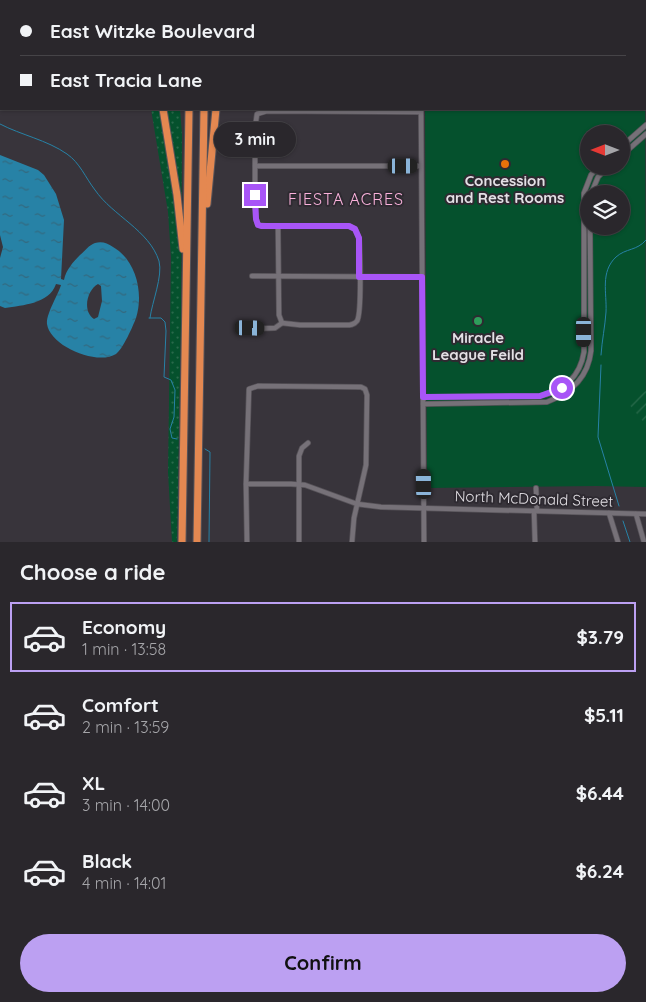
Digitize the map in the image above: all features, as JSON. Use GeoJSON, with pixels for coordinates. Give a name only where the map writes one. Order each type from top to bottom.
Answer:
{"type":"FeatureCollection","features":[{"type":"Feature","properties":{"kind":"highway"},"geometry":{"type":"LineString","coordinates":[[163,110],[180,218],[183,279],[186,292]]}},
{"type":"Feature","properties":{"kind":"highway"},"geometry":{"type":"LineString","coordinates":[[182,542],[189,110]]}},
{"type":"Feature","properties":{"kind":"highway"},"geometry":{"type":"LineString","coordinates":[[197,542],[204,110]]}},
{"type":"Feature","properties":{"kind":"highway"},"geometry":{"type":"LineString","coordinates":[[202,244],[216,110]]}},
{"type":"Feature","properties":{"kind":"street"},"geometry":{"type":"LineString","coordinates":[[250,328],[275,328],[282,323],[300,325],[354,324],[359,316],[359,238],[355,229],[349,226],[261,226],[256,222],[255,116],[267,111],[421,110],[424,542]]}},
{"type":"Feature","properties":{"kind":"street"},"geometry":{"type":"LineString","coordinates":[[630,139],[646,125]]}},
{"type":"Feature","properties":{"kind":"street"},"geometry":{"type":"LineString","coordinates":[[630,148],[646,134]]}},
{"type":"Feature","properties":{"kind":"street"},"geometry":{"type":"LineString","coordinates":[[255,166],[421,166]]}},
{"type":"Feature","properties":{"kind":"street"},"geometry":{"type":"LineString","coordinates":[[423,397],[540,396],[557,391],[574,378],[582,362],[584,352],[584,193],[591,175]]}},
{"type":"Feature","properties":{"kind":"street"},"geometry":{"type":"LineString","coordinates":[[278,226],[279,315],[282,323]]}},
{"type":"Feature","properties":{"kind":"street"},"geometry":{"type":"LineString","coordinates":[[423,404],[541,403],[560,397],[577,385],[586,369],[591,351],[590,235]]}},
{"type":"Feature","properties":{"kind":"street"},"geometry":{"type":"LineString","coordinates":[[252,276],[422,277]]}},
{"type":"Feature","properties":{"kind":"street"},"geometry":{"type":"LineString","coordinates":[[246,542],[249,388],[258,386],[361,387],[365,389],[367,395],[367,455],[353,526],[352,542]]}},
{"type":"Feature","properties":{"kind":"street"},"geometry":{"type":"LineString","coordinates":[[299,542],[299,456],[302,448],[308,443]]}},
{"type":"Feature","properties":{"kind":"street","name":"North McDonald Street"},"geometry":{"type":"LineString","coordinates":[[246,484],[298,484],[358,504],[381,508],[424,507],[646,514]]}},
{"type":"Feature","properties":{"kind":"street"},"geometry":{"type":"LineString","coordinates":[[535,542],[536,488]]}},
{"type":"Feature","properties":{"kind":"street"},"geometry":{"type":"LineString","coordinates":[[609,513],[618,542]]}},
{"type":"Feature","properties":{"kind":"street"},"geometry":{"type":"LineString","coordinates":[[636,514],[644,542]]}},
{"type":"Feature","properties":{"kind":"green space"},"geometry":{"type":"Polygon","coordinates":[[[151,110],[180,110],[182,134],[177,542],[172,542],[168,472],[171,257],[168,212],[151,110]]]}},
{"type":"Feature","properties":{"kind":"green space"},"geometry":{"type":"Polygon","coordinates":[[[425,110],[645,110],[646,487],[427,488],[425,110]]]}},
{"type":"Feature","properties":{"kind":"green space"},"geometry":{"type":"Polygon","coordinates":[[[646,391],[646,425],[628,403],[640,393],[646,391]]]}},
{"type":"Feature","properties":{"kind":"water"},"geometry":{"type":"Polygon","coordinates":[[[0,155],[38,170],[44,175],[56,194],[64,220],[61,279],[64,280],[72,263],[95,243],[109,244],[127,260],[136,278],[139,298],[138,308],[136,318],[125,343],[116,354],[108,357],[87,356],[56,340],[50,332],[47,320],[61,285],[56,284],[53,291],[42,300],[5,308],[0,306],[0,258],[3,247],[0,235],[0,155]],[[98,284],[94,287],[87,301],[88,311],[94,319],[98,317],[102,301],[101,286],[98,284]]]}},
{"type":"Feature","properties":{"kind":"waterway"},"geometry":{"type":"LineString","coordinates":[[0,124],[51,145],[67,154],[79,166],[91,185],[111,208],[147,240],[154,250],[160,267],[150,318]]}},
{"type":"Feature","properties":{"kind":"waterway"},"geometry":{"type":"LineString","coordinates":[[601,355],[606,312],[605,283],[608,269],[616,257],[643,244],[646,240]]}},
{"type":"Feature","properties":{"kind":"waterway"},"geometry":{"type":"LineString","coordinates":[[149,318],[161,318],[165,322],[164,377],[171,380],[175,390],[174,417],[170,429],[172,438],[177,439]]}},
{"type":"Feature","properties":{"kind":"waterway"},"geometry":{"type":"LineString","coordinates":[[601,365],[598,437],[619,506]]}},
{"type":"Feature","properties":{"kind":"waterway"},"geometry":{"type":"LineString","coordinates":[[205,449],[210,452],[209,542]]}},
{"type":"Feature","properties":{"kind":"waterway"},"geometry":{"type":"LineString","coordinates":[[623,521],[630,542]]}},
{"type":"Feature","properties":{"kind":"place","name":"Concession and Rest Rooms"},"geometry":{"type":"Point","coordinates":[505,164]}},
{"type":"Feature","properties":{"kind":"place","name":"Miracle League Feild"},"geometry":{"type":"Point","coordinates":[478,321]}},
{"type":"Feature","properties":{"kind":"district","name":"FIESTA ACRES"},"geometry":{"type":"Point","coordinates":[346,199]}},
{"type":"Feature","properties":{"kind":"route"},"geometry":{"type":"LineString","coordinates":[[255,195],[256,222],[258,225],[349,226],[355,229],[359,238],[359,277],[422,277],[423,397],[540,396],[562,388]]}}]}
